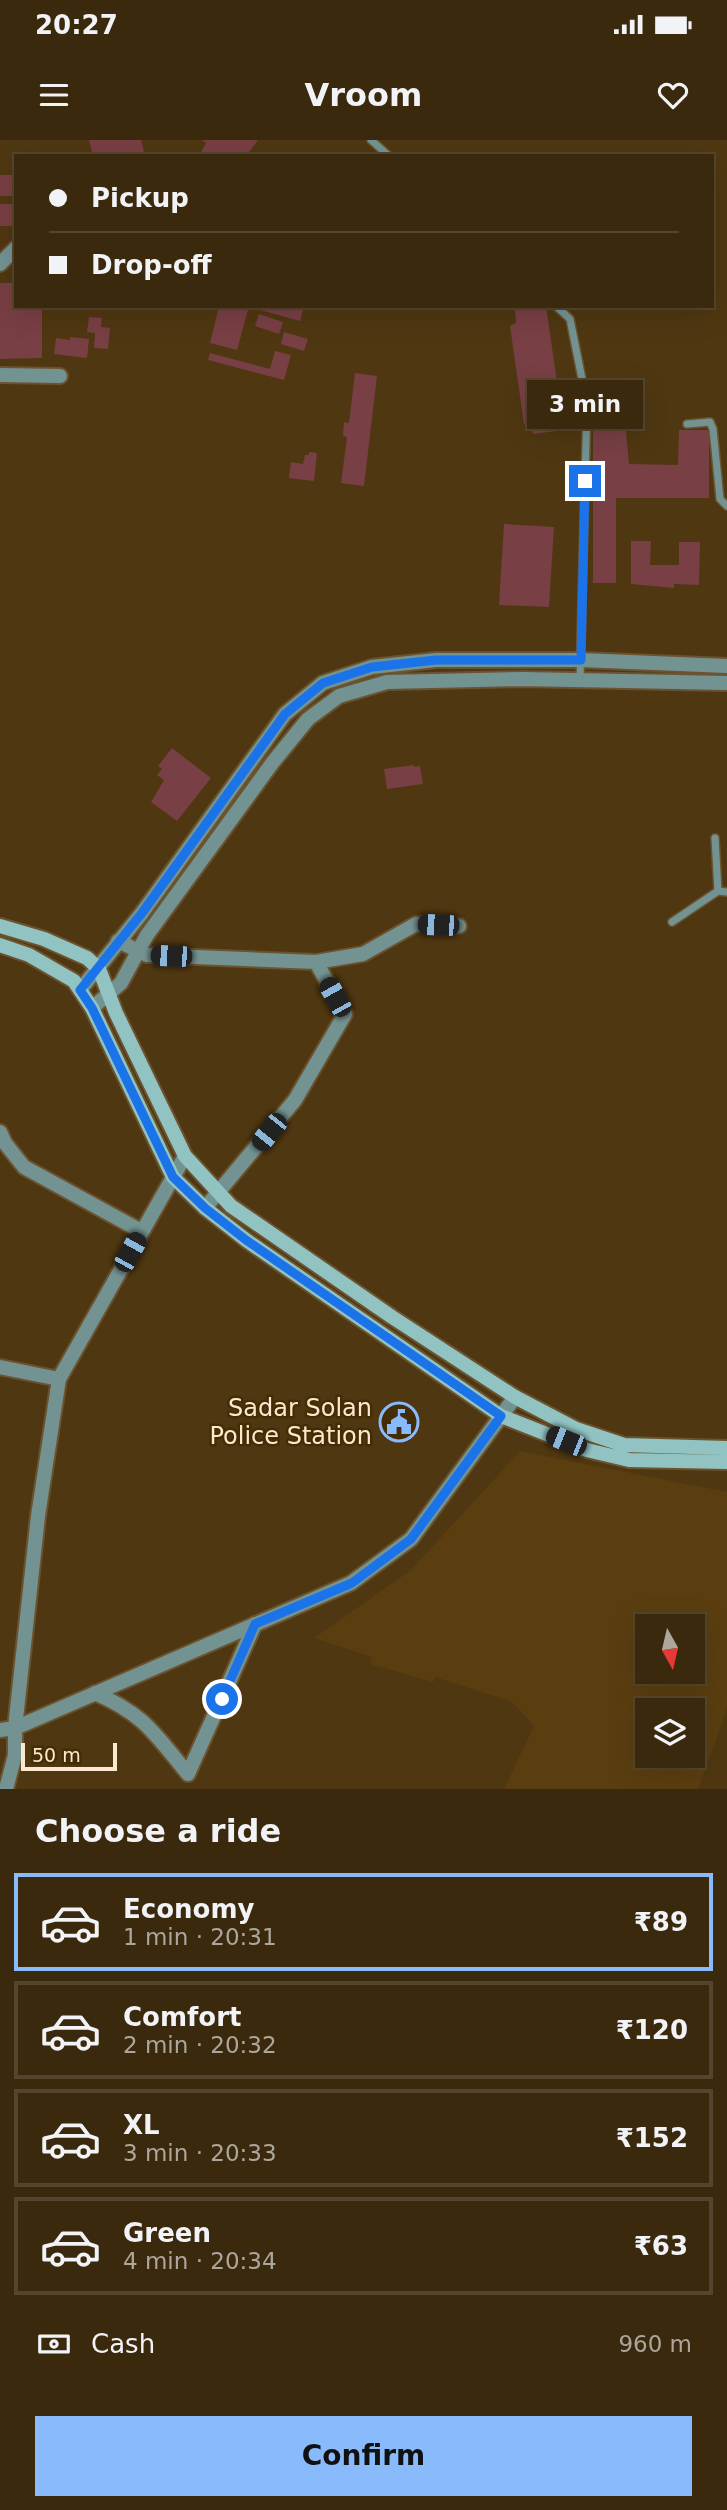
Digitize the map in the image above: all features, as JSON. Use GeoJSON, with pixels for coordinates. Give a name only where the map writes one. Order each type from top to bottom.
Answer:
{"type":"FeatureCollection","features":[{"type":"Feature","properties":{"kind":"main road"},"geometry":{"type":"LineString","coordinates":[[0,926],[44,939],[87,958],[99,969],[149,1084],[185,1156],[218,1194],[392,1317],[515,1397],[576,1429],[624,1445],[727,1448]]}},
{"type":"Feature","properties":{"kind":"main road"},"geometry":{"type":"LineString","coordinates":[[0,945],[29,955],[74,981],[92,1008],[173,1177],[205,1208],[246,1240],[501,1416],[587,1450],[629,1460],[727,1462]]}},
{"type":"Feature","properties":{"kind":"street"},"geometry":{"type":"LineString","coordinates":[[0,264],[14,249]]}},
{"type":"Feature","properties":{"kind":"street"},"geometry":{"type":"LineString","coordinates":[[0,374],[60,376]]}},
{"type":"Feature","properties":{"kind":"street"},"geometry":{"type":"LineString","coordinates":[[80,990],[142,913],[285,714],[323,683],[372,667],[436,660],[581,660],[727,666]]}},
{"type":"Feature","properties":{"kind":"street"},"geometry":{"type":"LineString","coordinates":[[92,1008],[121,983],[138,951],[272,762],[308,719],[338,696],[387,682],[580,680],[727,683]]}},
{"type":"Feature","properties":{"kind":"street"},"geometry":{"type":"LineString","coordinates":[[118,941],[147,955],[316,962],[363,954],[416,924],[459,926]]}},
{"type":"Feature","properties":{"kind":"street"},"geometry":{"type":"LineString","coordinates":[[205,1208],[295,1100],[345,1014],[316,962]]}},
{"type":"Feature","properties":{"kind":"street"},"geometry":{"type":"LineString","coordinates":[[0,1132],[24,1167],[141,1231]]}},
{"type":"Feature","properties":{"kind":"street"},"geometry":{"type":"LineString","coordinates":[[6,1789],[15,1755],[7,1729],[59,1379],[185,1156]]}},
{"type":"Feature","properties":{"kind":"street"},"geometry":{"type":"LineString","coordinates":[[0,1367],[59,1379]]}},
{"type":"Feature","properties":{"kind":"street"},"geometry":{"type":"LineString","coordinates":[[7,1729],[352,1583],[411,1539],[515,1397]]}},
{"type":"Feature","properties":{"kind":"street"},"geometry":{"type":"LineString","coordinates":[[95,1693],[143,1719],[188,1773],[255,1624]]}},
{"type":"Feature","properties":{"kind":"lane"},"geometry":{"type":"LineString","coordinates":[[371,140],[387,154]]}},
{"type":"Feature","properties":{"kind":"lane"},"geometry":{"type":"LineString","coordinates":[[558,308],[570,319],[587,404],[580,680]]}},
{"type":"Feature","properties":{"kind":"lane"},"geometry":{"type":"LineString","coordinates":[[687,424],[710,422],[720,499],[727,506]]}},
{"type":"Feature","properties":{"kind":"lane"},"geometry":{"type":"LineString","coordinates":[[715,838],[718,891]]}},
{"type":"Feature","properties":{"kind":"lane"},"geometry":{"type":"LineString","coordinates":[[672,922],[718,891],[727,892]]}},
{"type":"Feature","properties":{"kind":"shaded area"},"geometry":{"type":"Polygon","coordinates":[[[520,1451],[727,1492],[727,1709],[698,1789],[504,1789],[534,1726],[512,1702],[435,1677],[433,1682],[370,1664],[372,1657],[314,1638],[411,1570],[520,1451]]]}},
{"type":"Feature","properties":{"kind":"building"},"geometry":{"type":"Polygon","coordinates":[[[89,140],[141,140],[144,152],[136,154],[92,154],[89,140]]]}},
{"type":"Feature","properties":{"kind":"building"},"geometry":{"type":"Polygon","coordinates":[[[202,140],[258,140],[248,154],[200,154],[206,143],[202,140]]]}},
{"type":"Feature","properties":{"kind":"building"},"geometry":{"type":"Polygon","coordinates":[[[0,175],[14,175],[14,196],[0,196],[0,175]]]}},
{"type":"Feature","properties":{"kind":"building"},"geometry":{"type":"Polygon","coordinates":[[[0,204],[14,204],[14,226],[0,226],[0,204]]]}},
{"type":"Feature","properties":{"kind":"building"},"geometry":{"type":"Polygon","coordinates":[[[0,283],[14,283],[14,308],[42,308],[42,358],[0,359],[0,283]]]}},
{"type":"Feature","properties":{"kind":"building"},"geometry":{"type":"Polygon","coordinates":[[[219,308],[248,308],[237,350],[210,343],[219,308]]]}},
{"type":"Feature","properties":{"kind":"building"},"geometry":{"type":"Polygon","coordinates":[[[253,308],[303,308],[300,321],[253,308]]]}},
{"type":"Feature","properties":{"kind":"building"},"geometry":{"type":"Polygon","coordinates":[[[546,308],[564,430],[533,434],[531,423],[524,424],[510,326],[516,323],[515,310],[546,308]]]}},
{"type":"Feature","properties":{"kind":"building"},"geometry":{"type":"Polygon","coordinates":[[[259,314],[283,322],[279,334],[255,326],[259,314]]]}},
{"type":"Feature","properties":{"kind":"building"},"geometry":{"type":"Polygon","coordinates":[[[89,317],[102,318],[101,327],[110,328],[108,349],[94,348],[95,333],[87,332],[89,317]]]}},
{"type":"Feature","properties":{"kind":"building"},"geometry":{"type":"Polygon","coordinates":[[[284,332],[308,339],[304,351],[281,344],[284,332]]]}},
{"type":"Feature","properties":{"kind":"building"},"geometry":{"type":"Polygon","coordinates":[[[70,337],[89,339],[87,358],[54,354],[56,338],[70,340],[70,337]]]}},
{"type":"Feature","properties":{"kind":"building"},"geometry":{"type":"Polygon","coordinates":[[[275,351],[291,355],[284,380],[208,360],[210,353],[270,369],[275,351]]]}},
{"type":"Feature","properties":{"kind":"building"},"geometry":{"type":"Polygon","coordinates":[[[355,373],[377,376],[364,486],[341,483],[347,437],[343,436],[344,422],[349,423],[355,373]]]}},
{"type":"Feature","properties":{"kind":"building"},"geometry":{"type":"Polygon","coordinates":[[[593,421],[625,421],[629,464],[678,465],[679,430],[709,430],[709,498],[616,498],[616,583],[593,583],[593,421]]]}},
{"type":"Feature","properties":{"kind":"building"},"geometry":{"type":"Polygon","coordinates":[[[309,452],[317,453],[314,481],[289,478],[291,462],[303,464],[305,455],[309,455],[309,452]]]}},
{"type":"Feature","properties":{"kind":"building"},"geometry":{"type":"Polygon","coordinates":[[[504,524],[554,527],[549,607],[499,605],[504,524]]]}},
{"type":"Feature","properties":{"kind":"building"},"geometry":{"type":"Polygon","coordinates":[[[631,541],[651,541],[650,565],[679,565],[679,542],[700,542],[699,585],[674,584],[674,588],[631,584],[631,541]]]}},
{"type":"Feature","properties":{"kind":"building"},"geometry":{"type":"Polygon","coordinates":[[[172,748],[211,778],[177,821],[151,802],[164,780],[157,775],[162,769],[158,766],[172,748]]]}},
{"type":"Feature","properties":{"kind":"building"},"geometry":{"type":"Polygon","coordinates":[[[420,766],[423,784],[387,789],[384,769],[420,766]]]}},
{"type":"Feature","properties":{"kind":"place","name":"Sadar Solan Police Station"},"geometry":{"type":"Point","coordinates":[399,1422]}},
{"type":"Feature","properties":{"kind":"route"},"geometry":{"type":"LineString","coordinates":[[222,1699],[255,1624],[352,1583],[411,1539],[501,1416],[246,1240],[205,1208],[173,1177],[92,1008],[80,990],[142,913],[285,714],[323,683],[372,667],[436,660],[581,660],[585,481]]}}]}
